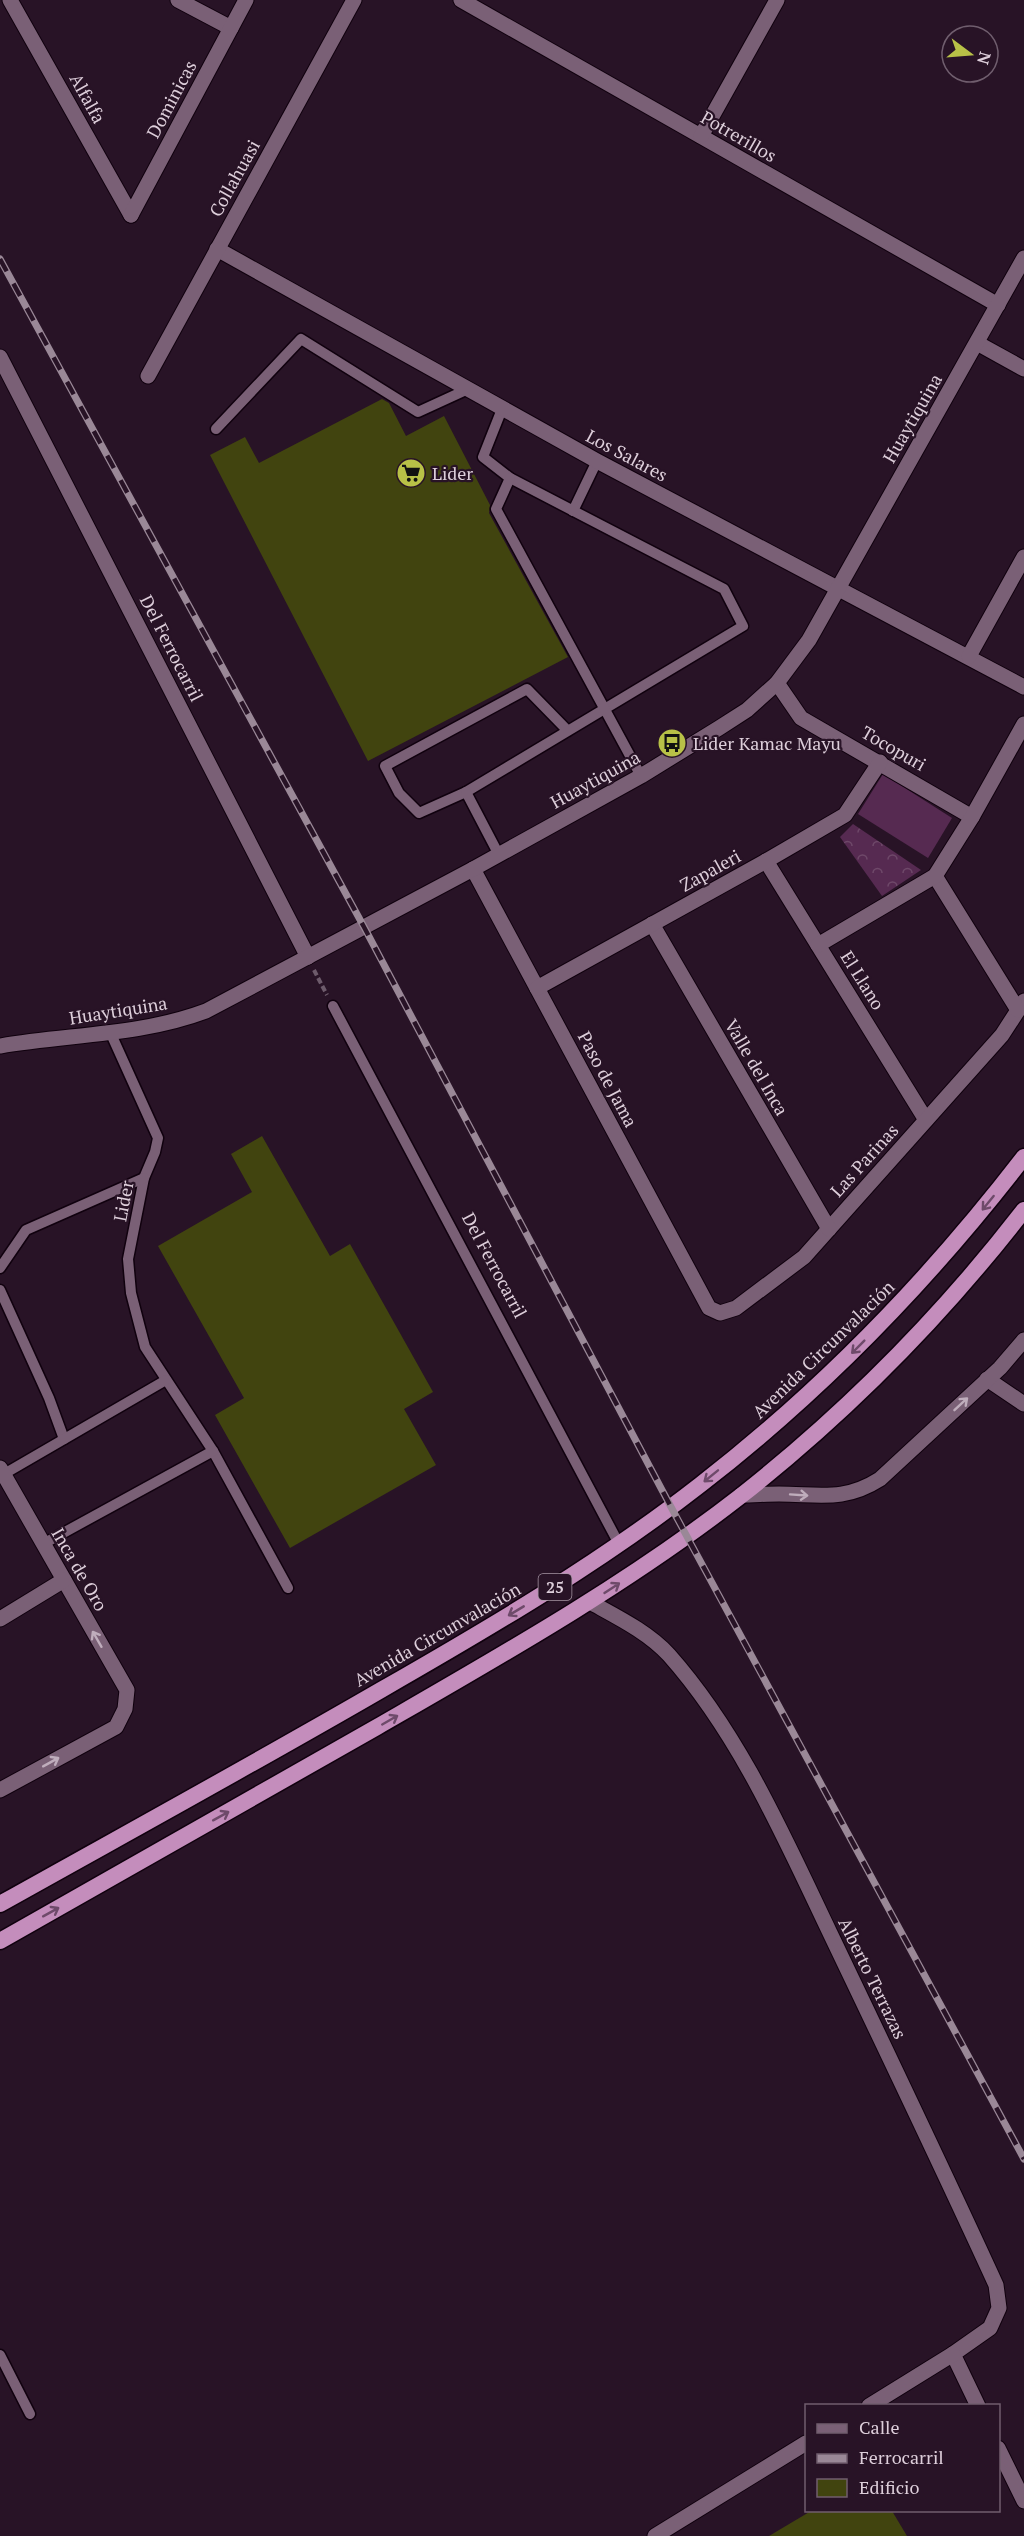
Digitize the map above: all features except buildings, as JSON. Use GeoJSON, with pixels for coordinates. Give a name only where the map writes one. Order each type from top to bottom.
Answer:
{"type":"FeatureCollection","features":[{"type":"Feature","properties":{"kind":"highway","name":"Avenida Circunvalación"},"geometry":{"type":"LineString","coordinates":[[0,1904],[436,1658],[541,1596],[619,1544],[732,1460],[855,1350],[940,1260],[1024,1156]]}},
{"type":"Feature","properties":{"kind":"highway","name":"25"},"geometry":{"type":"LineString","coordinates":[[0,1941],[437,1693],[590,1602],[741,1495],[876,1377],[954,1295],[1024,1210]]}},
{"type":"Feature","properties":{"kind":"street","name":"Alfalfa"},"geometry":{"type":"LineString","coordinates":[[10,0],[131,215]]}},
{"type":"Feature","properties":{"kind":"street"},"geometry":{"type":"LineString","coordinates":[[178,0],[231,28]]}},
{"type":"Feature","properties":{"kind":"street","name":"Dominicas"},"geometry":{"type":"LineString","coordinates":[[131,215],[246,0]]}},
{"type":"Feature","properties":{"kind":"street","name":"Collahuasi"},"geometry":{"type":"LineString","coordinates":[[148,376],[354,0]]}},
{"type":"Feature","properties":{"kind":"street","name":"Potrerillos"},"geometry":{"type":"LineString","coordinates":[[461,0],[998,306]]}},
{"type":"Feature","properties":{"kind":"street"},"geometry":{"type":"LineString","coordinates":[[701,136],[777,0]]}},
{"type":"Feature","properties":{"kind":"street","name":"Los Salares"},"geometry":{"type":"LineString","coordinates":[[217,249],[466,390],[1024,687]]}},
{"type":"Feature","properties":{"kind":"street","name":"Huaytiquina"},"geometry":{"type":"LineString","coordinates":[[0,1046],[111,1034],[158,1026],[206,1011],[499,855],[641,776],[738,716],[777,683],[809,640],[1024,258]]}},
{"type":"Feature","properties":{"kind":"street"},"geometry":{"type":"LineString","coordinates":[[977,343],[1024,369]]}},
{"type":"Feature","properties":{"kind":"street","name":"Del Ferrocarril"},"geometry":{"type":"LineString","coordinates":[[0,357],[308,957]]}},
{"type":"Feature","properties":{"kind":"street"},"geometry":{"type":"LineString","coordinates":[[969,656],[1024,557]]}},
{"type":"Feature","properties":{"kind":"street","name":"Tocopuri"},"geometry":{"type":"LineString","coordinates":[[777,683],[801,718],[972,817]]}},
{"type":"Feature","properties":{"kind":"street"},"geometry":{"type":"LineString","coordinates":[[818,945],[935,876],[972,817],[1024,724]]}},
{"type":"Feature","properties":{"kind":"street","name":"Zapaleri"},"geometry":{"type":"LineString","coordinates":[[537,988],[766,861],[845,814],[880,762]]}},
{"type":"Feature","properties":{"kind":"street","name":"El Llano"},"geometry":{"type":"LineString","coordinates":[[766,861],[926,1120]]}},
{"type":"Feature","properties":{"kind":"street","name":"Paso de Jama"},"geometry":{"type":"LineString","coordinates":[[473,869],[709,1308]]}},
{"type":"Feature","properties":{"kind":"street"},"geometry":{"type":"LineString","coordinates":[[935,876],[1021,1006]]}},
{"type":"Feature","properties":{"kind":"street","name":"Valle del Inca"},"geometry":{"type":"LineString","coordinates":[[652,924],[829,1229]]}},
{"type":"Feature","properties":{"kind":"street","name":"Las Parinas"},"geometry":{"type":"LineString","coordinates":[[709,1308],[720,1312],[736,1308],[804,1257],[1002,1035],[1021,1006]]}},
{"type":"Feature","properties":{"kind":"street"},"geometry":{"type":"LineString","coordinates":[[741,1495],[832,1496],[867,1487],[880,1479],[987,1379],[1024,1340]]}},
{"type":"Feature","properties":{"kind":"street"},"geometry":{"type":"LineString","coordinates":[[987,1379],[1024,1404]]}},
{"type":"Feature","properties":{"kind":"street","name":"Inca de Oro"},"geometry":{"type":"LineString","coordinates":[[0,1790],[116,1727],[125,1709],[127,1690],[2,1471]]}},
{"type":"Feature","properties":{"kind":"street"},"geometry":{"type":"LineString","coordinates":[[0,1619],[64,1580]]}},
{"type":"Feature","properties":{"kind":"street","name":"Alberto Terrazas"},"geometry":{"type":"LineString","coordinates":[[590,1602],[632,1626],[667,1653],[704,1698],[749,1769],[793,1856],[996,2285],[999,2308],[990,2328],[872,2404]]}},
{"type":"Feature","properties":{"kind":"street"},"geometry":{"type":"LineString","coordinates":[[953,2354],[977,2404]]}},
{"type":"Feature","properties":{"kind":"street"},"geometry":{"type":"LineString","coordinates":[[655,2536],[805,2444]]}},
{"type":"Feature","properties":{"kind":"street"},"geometry":{"type":"LineString","coordinates":[[1000,2450],[1024,2501]]}},
{"type":"Feature","properties":{"kind":"lane"},"geometry":{"type":"LineString","coordinates":[[216,429],[301,339],[418,412],[466,390]]}},
{"type":"Feature","properties":{"kind":"lane"},"geometry":{"type":"LineString","coordinates":[[502,409],[483,456],[510,478],[724,589],[743,626],[604,709],[568,731],[466,792],[419,813],[399,793],[385,766],[527,689],[568,731]]}},
{"type":"Feature","properties":{"kind":"lane"},"geometry":{"type":"LineString","coordinates":[[573,511],[597,461]]}},
{"type":"Feature","properties":{"kind":"lane"},"geometry":{"type":"LineString","coordinates":[[510,478],[496,508],[641,776]]}},
{"type":"Feature","properties":{"kind":"lane"},"geometry":{"type":"LineString","coordinates":[[466,792],[499,855]]}},
{"type":"Feature","properties":{"kind":"lane","name":"Del Ferrocarril"},"geometry":{"type":"LineString","coordinates":[[333,1006],[619,1544]]}},
{"type":"Feature","properties":{"kind":"lane","name":"Lider"},"geometry":{"type":"LineString","coordinates":[[111,1034],[156,1132],[157,1145],[144,1178],[128,1259],[131,1293],[145,1347],[213,1451],[288,1588]]}},
{"type":"Feature","properties":{"kind":"lane"},"geometry":{"type":"LineString","coordinates":[[0,1268],[26,1230],[144,1178]]}},
{"type":"Feature","properties":{"kind":"lane"},"geometry":{"type":"LineString","coordinates":[[0,1290],[49,1398],[64,1439]]}},
{"type":"Feature","properties":{"kind":"lane"},"geometry":{"type":"LineString","coordinates":[[2,1471],[64,1439],[166,1380]]}},
{"type":"Feature","properties":{"kind":"lane"},"geometry":{"type":"LineString","coordinates":[[43,1544],[213,1451]]}},
{"type":"Feature","properties":{"kind":"lane"},"geometry":{"type":"LineString","coordinates":[[0,2355],[30,2414]]}},
{"type":"Feature","properties":{"kind":"path"},"geometry":{"type":"LineString","coordinates":[[308,957],[333,1006]]}},
{"type":"Feature","properties":{"kind":"green space"},"geometry":{"type":"Polygon","coordinates":[[[883,774],[952,818],[928,858],[858,814],[883,774]]]}},
{"type":"Feature","properties":{"kind":"green space"},"geometry":{"type":"Polygon","coordinates":[[[853,824],[921,870],[882,896],[840,837],[853,824]]]}},
{"type":"Feature","properties":{"kind":"railway"},"geometry":{"type":"LineString","coordinates":[[0,259],[364,927],[671,1507],[1024,2159]]}},
{"type":"Feature","properties":{"kind":"place","name":"Lider"},"geometry":{"type":"Point","coordinates":[411,473]}},
{"type":"Feature","properties":{"kind":"place","name":"Lider Kamac Mayu"},"geometry":{"type":"Point","coordinates":[672,743]}}]}
